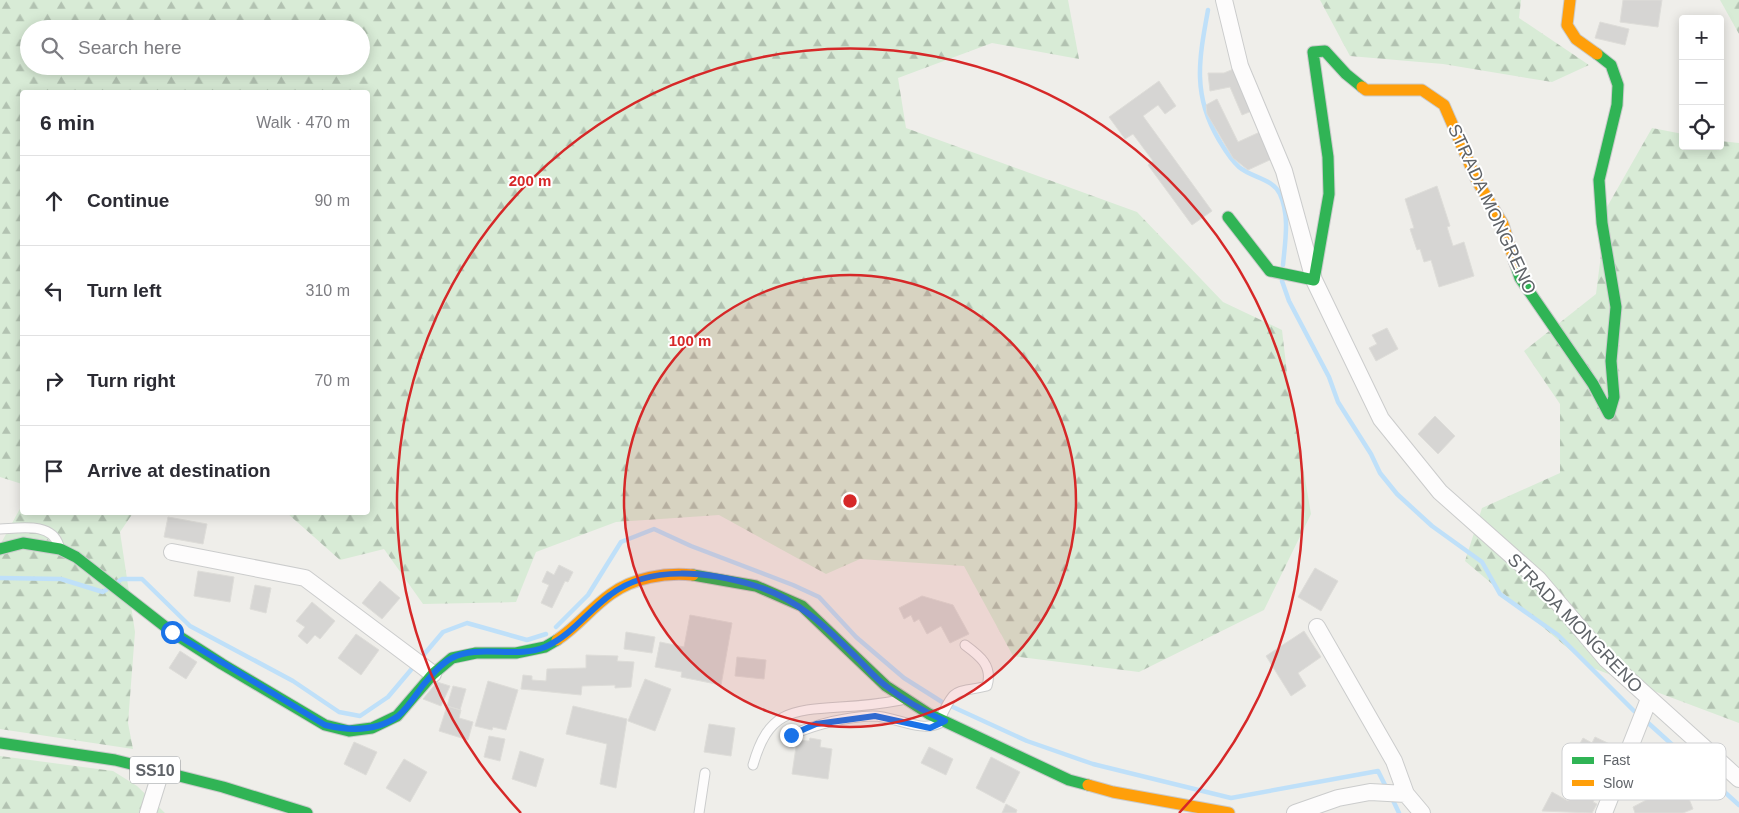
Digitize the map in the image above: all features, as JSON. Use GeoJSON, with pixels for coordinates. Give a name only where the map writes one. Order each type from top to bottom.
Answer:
{"type":"FeatureCollection","features":[{"type":"Feature","properties":{"kind":"street","name":"STRADA MONGRENO"},"geometry":{"type":"LineString","coordinates":[[1224,0],[1240,66],[1284,172],[1314,280],[1381,419],[1440,492],[1538,579],[1606,660],[1699,743]]}},
{"type":"Feature","properties":{"kind":"street","name":"STRADA MONGRENO"},"geometry":{"type":"LineString","coordinates":[[1314,280],[1329,194],[1328,157],[1313,52],[1325,51],[1346,74],[1366,90],[1422,90],[1444,105],[1477,182],[1503,224],[1520,278],[1542,313],[1593,384],[1609,414],[1614,397],[1611,361],[1616,307],[1602,223],[1599,180],[1617,105],[1618,85],[1611,64],[1576,39],[1568,25],[1570,0]]}},
{"type":"Feature","properties":{"kind":"street"},"geometry":{"type":"LineString","coordinates":[[1228,218],[1270,271],[1314,280]]}},
{"type":"Feature","properties":{"kind":"street"},"geometry":{"type":"LineString","coordinates":[[0,550],[23,543],[60,549],[102,576],[172,632],[325,725],[348,731],[372,728],[397,716],[431,672],[452,658],[476,653],[516,653],[545,647],[575,628],[610,594],[645,578],[678,573],[707,576],[756,586],[802,606],[886,686],[906,699],[1070,780],[1112,792],[1229,813]]}},
{"type":"Feature","properties":{"kind":"street"},"geometry":{"type":"LineString","coordinates":[[172,552],[305,578],[431,672]]}},
{"type":"Feature","properties":{"kind":"street"},"geometry":{"type":"LineString","coordinates":[[1317,628],[1394,761],[1403,794],[1422,813]]}},
{"type":"Feature","properties":{"kind":"street"},"geometry":{"type":"LineString","coordinates":[[1632,743],[1649,699]]}},
{"type":"Feature","properties":{"kind":"street","name":"SS10"},"geometry":{"type":"LineString","coordinates":[[0,743],[106,758],[222,787],[307,813]]}},
{"type":"Feature","properties":{"kind":"street","name":"STRADA MONGRENO"},"geometry":{"type":"LineString","coordinates":[[1726,767],[1739,778]]}},
{"type":"Feature","properties":{"kind":"street"},"geometry":{"type":"LineString","coordinates":[[148,813],[161,771]]}},
{"type":"Feature","properties":{"kind":"street"},"geometry":{"type":"LineString","coordinates":[[1295,813],[1338,798],[1370,792],[1403,794]]}},
{"type":"Feature","properties":{"kind":"street"},"geometry":{"type":"LineString","coordinates":[[1604,813],[1609,800]]}},
{"type":"Feature","properties":{"kind":"lane"},"geometry":{"type":"LineString","coordinates":[[0,530],[24,527],[48,530],[56,536],[60,549]]}},
{"type":"Feature","properties":{"kind":"lane"},"geometry":{"type":"LineString","coordinates":[[791,735],[816,724],[875,716],[930,728],[942,718],[950,698],[958,691],[988,686],[990,677],[988,668],[981,656],[965,645]]}},
{"type":"Feature","properties":{"kind":"lane"},"geometry":{"type":"LineString","coordinates":[[754,765],[758,750],[767,733],[783,718],[799,710],[872,705],[906,699]]}},
{"type":"Feature","properties":{"kind":"lane"},"geometry":{"type":"LineString","coordinates":[[698,813],[705,773]]}},
{"type":"Feature","properties":{"kind":"green space"},"geometry":{"type":"Polygon","coordinates":[[[0,0],[1068,0],[1079,59],[992,43],[898,78],[906,128],[1137,212],[1223,302],[1282,330],[1287,373],[1311,514],[1264,610],[1139,672],[1013,656],[964,566],[860,559],[826,574],[719,515],[616,522],[536,552],[516,602],[423,604],[384,549],[340,560],[289,515],[370,515],[370,90],[20,90],[20,483],[0,477],[0,0]]]}},
{"type":"Feature","properties":{"kind":"green space"},"geometry":{"type":"Polygon","coordinates":[[[1320,0],[1521,0],[1519,18],[1589,65],[1552,82],[1443,64],[1350,56],[1320,0]]]}},
{"type":"Feature","properties":{"kind":"green space"},"geometry":{"type":"Polygon","coordinates":[[[1720,0],[1739,0],[1739,34],[1720,0]]]}},
{"type":"Feature","properties":{"kind":"green space"},"geometry":{"type":"Polygon","coordinates":[[[1652,128],[1679,133],[1679,150],[1724,150],[1724,141],[1739,143],[1739,723],[1590,667],[1465,561],[1482,508],[1560,473],[1560,404],[1524,351],[1596,294],[1607,207],[1652,128]]]}},
{"type":"Feature","properties":{"kind":"green space"},"geometry":{"type":"Polygon","coordinates":[[[20,509],[20,515],[132,515],[120,532],[135,632],[128,723],[133,749],[0,729],[0,545],[20,509]]]}},
{"type":"Feature","properties":{"kind":"green space"},"geometry":{"type":"Polygon","coordinates":[[[0,756],[113,771],[137,786],[165,813],[0,813],[0,756]]]}},
{"type":"Feature","properties":{"kind":"building"},"geometry":{"type":"Polygon","coordinates":[[[1623,0],[1662,0],[1658,27],[1620,22],[1623,0]]]}},
{"type":"Feature","properties":{"kind":"building"},"geometry":{"type":"Polygon","coordinates":[[[1600,22],[1629,29],[1625,45],[1595,38],[1600,22]]]}},
{"type":"Feature","properties":{"kind":"building"},"geometry":{"type":"Polygon","coordinates":[[[1236,68],[1254,110],[1242,115],[1230,87],[1210,91],[1208,73],[1224,73],[1236,68]]]}},
{"type":"Feature","properties":{"kind":"building"},"geometry":{"type":"Polygon","coordinates":[[[1159,81],[1176,106],[1165,114],[1158,105],[1143,116],[1212,211],[1192,225],[1148,165],[1153,161],[1133,134],[1125,139],[1109,117],[1159,81]]]}},
{"type":"Feature","properties":{"kind":"building"},"geometry":{"type":"Polygon","coordinates":[[[1217,99],[1238,142],[1262,131],[1274,158],[1248,170],[1233,158],[1207,114],[1206,105],[1217,99]]]}},
{"type":"Feature","properties":{"kind":"building"},"geometry":{"type":"Polygon","coordinates":[[[1437,186],[1450,226],[1447,227],[1453,246],[1464,242],[1474,276],[1439,287],[1431,260],[1424,262],[1420,249],[1417,250],[1410,229],[1414,228],[1405,199],[1437,186]]]}},
{"type":"Feature","properties":{"kind":"building"},"geometry":{"type":"Polygon","coordinates":[[[1387,328],[1398,349],[1376,361],[1369,348],[1377,344],[1372,335],[1387,328]]]}},
{"type":"Feature","properties":{"kind":"building"},"geometry":{"type":"Polygon","coordinates":[[[1435,416],[1455,436],[1438,454],[1418,434],[1435,416]]]}},
{"type":"Feature","properties":{"kind":"building"},"geometry":{"type":"Polygon","coordinates":[[[168,517],[207,524],[203,544],[164,537],[168,517]]]}},
{"type":"Feature","properties":{"kind":"building"},"geometry":{"type":"Polygon","coordinates":[[[559,565],[573,572],[568,582],[565,581],[552,608],[541,603],[549,585],[542,582],[547,571],[554,575],[559,565]]]}},
{"type":"Feature","properties":{"kind":"building"},"geometry":{"type":"Polygon","coordinates":[[[1315,568],[1338,581],[1321,611],[1298,597],[1315,568]]]}},
{"type":"Feature","properties":{"kind":"building"},"geometry":{"type":"Polygon","coordinates":[[[198,571],[234,577],[230,602],[194,596],[198,571]]]}},
{"type":"Feature","properties":{"kind":"building"},"geometry":{"type":"Polygon","coordinates":[[[380,581],[400,598],[382,619],[362,603],[380,581]]]}},
{"type":"Feature","properties":{"kind":"building"},"geometry":{"type":"Polygon","coordinates":[[[255,585],[271,588],[266,613],[250,609],[255,585]]]}},
{"type":"Feature","properties":{"kind":"building"},"geometry":{"type":"Polygon","coordinates":[[[922,596],[953,605],[969,634],[950,643],[941,626],[927,634],[919,619],[914,622],[911,615],[904,619],[899,608],[922,596]]]}},
{"type":"Feature","properties":{"kind":"building"},"geometry":{"type":"Polygon","coordinates":[[[312,602],[335,621],[320,639],[315,635],[307,644],[298,636],[305,627],[296,621],[312,602]]]}},
{"type":"Feature","properties":{"kind":"building"},"geometry":{"type":"Polygon","coordinates":[[[690,615],[732,623],[721,685],[681,677],[682,672],[655,667],[660,642],[684,647],[690,615]]]}},
{"type":"Feature","properties":{"kind":"building"},"geometry":{"type":"Polygon","coordinates":[[[1304,631],[1321,657],[1298,673],[1306,686],[1291,696],[1266,656],[1304,631]]]}},
{"type":"Feature","properties":{"kind":"building"},"geometry":{"type":"Polygon","coordinates":[[[626,632],[655,637],[652,653],[624,649],[626,632]]]}},
{"type":"Feature","properties":{"kind":"building"},"geometry":{"type":"Polygon","coordinates":[[[356,634],[379,650],[361,675],[338,658],[356,634]]]}},
{"type":"Feature","properties":{"kind":"building"},"geometry":{"type":"Polygon","coordinates":[[[180,651],[197,662],[186,679],[169,668],[180,651]]]}},
{"type":"Feature","properties":{"kind":"building"},"geometry":{"type":"Polygon","coordinates":[[[586,655],[618,656],[617,661],[634,662],[631,687],[615,688],[615,685],[582,686],[581,695],[521,689],[523,675],[532,676],[532,680],[546,681],[547,669],[586,668],[586,655]]]}},
{"type":"Feature","properties":{"kind":"building"},"geometry":{"type":"Polygon","coordinates":[[[737,657],[766,660],[764,679],[735,676],[737,657]]]}},
{"type":"Feature","properties":{"kind":"building"},"geometry":{"type":"Polygon","coordinates":[[[645,679],[671,689],[655,731],[628,721],[645,679]]]}},
{"type":"Feature","properties":{"kind":"building"},"geometry":{"type":"Polygon","coordinates":[[[488,681],[518,690],[506,730],[493,727],[492,730],[475,726],[488,681]]]}},
{"type":"Feature","properties":{"kind":"building"},"geometry":{"type":"Polygon","coordinates":[[[437,682],[450,686],[441,706],[423,699],[437,682]]]}},
{"type":"Feature","properties":{"kind":"building"},"geometry":{"type":"Polygon","coordinates":[[[453,686],[466,689],[460,710],[447,706],[453,686]]]}},
{"type":"Feature","properties":{"kind":"building"},"geometry":{"type":"Polygon","coordinates":[[[447,706],[461,710],[459,718],[473,722],[468,740],[439,731],[447,706]]]}},
{"type":"Feature","properties":{"kind":"building"},"geometry":{"type":"Polygon","coordinates":[[[573,706],[627,719],[616,788],[600,784],[607,744],[566,734],[573,706]]]}},
{"type":"Feature","properties":{"kind":"building"},"geometry":{"type":"Polygon","coordinates":[[[709,724],[735,728],[731,756],[704,752],[709,724]]]}},
{"type":"Feature","properties":{"kind":"building"},"geometry":{"type":"Polygon","coordinates":[[[489,736],[505,739],[500,761],[484,757],[489,736]]]}},
{"type":"Feature","properties":{"kind":"building"},"geometry":{"type":"Polygon","coordinates":[[[1595,737],[1608,743],[1592,743],[1595,737]]]}},
{"type":"Feature","properties":{"kind":"building"},"geometry":{"type":"Polygon","coordinates":[[[810,738],[821,740],[820,747],[832,749],[828,779],[792,774],[797,740],[809,741],[810,738]]]}},
{"type":"Feature","properties":{"kind":"building"},"geometry":{"type":"Polygon","coordinates":[[[1583,738],[1592,743],[1580,743],[1583,738]]]}},
{"type":"Feature","properties":{"kind":"building"},"geometry":{"type":"Polygon","coordinates":[[[354,742],[377,752],[366,775],[344,764],[354,742]]]}},
{"type":"Feature","properties":{"kind":"building"},"geometry":{"type":"Polygon","coordinates":[[[929,747],[953,759],[946,775],[921,763],[929,747]]]}},
{"type":"Feature","properties":{"kind":"building"},"geometry":{"type":"Polygon","coordinates":[[[520,751],[544,759],[536,787],[512,779],[520,751]]]}},
{"type":"Feature","properties":{"kind":"building"},"geometry":{"type":"Polygon","coordinates":[[[991,757],[1020,772],[1004,803],[976,788],[991,757]]]}},
{"type":"Feature","properties":{"kind":"building"},"geometry":{"type":"Polygon","coordinates":[[[404,759],[427,772],[410,802],[386,788],[404,759]]]}},
{"type":"Feature","properties":{"kind":"building"},"geometry":{"type":"Polygon","coordinates":[[[1552,792],[1562,798],[1562,800],[1594,800],[1593,802],[1597,804],[1592,813],[1542,811],[1552,792]]]}},
{"type":"Feature","properties":{"kind":"building"},"geometry":{"type":"Polygon","coordinates":[[[1646,800],[1689,800],[1693,809],[1683,813],[1635,813],[1633,807],[1646,800]]]}},
{"type":"Feature","properties":{"kind":"building"},"geometry":{"type":"Polygon","coordinates":[[[1006,804],[1017,810],[1016,813],[1002,813],[1006,804]]]}},
{"type":"Feature","properties":{"kind":"waterway"},"geometry":{"type":"LineString","coordinates":[[1208,10],[1200,61],[1201,92],[1205,108],[1210,124],[1233,161],[1244,171],[1267,181],[1280,194],[1286,220],[1283,265]]}},
{"type":"Feature","properties":{"kind":"waterway"},"geometry":{"type":"LineString","coordinates":[[1282,281],[1289,301],[1329,377],[1338,402],[1371,454],[1380,473],[1397,494],[1432,526],[1482,562],[1500,594],[1558,635],[1634,711]]}},
{"type":"Feature","properties":{"kind":"waterway"},"geometry":{"type":"LineString","coordinates":[[556,627],[588,595],[621,542],[654,529],[691,546],[793,585],[819,597],[856,637],[904,678],[942,702],[1027,741],[1093,764],[1231,798],[1378,771],[1387,789]]}},
{"type":"Feature","properties":{"kind":"waterway"},"geometry":{"type":"LineString","coordinates":[[0,578],[61,579],[103,592],[106,590]]}},
{"type":"Feature","properties":{"kind":"waterway"},"geometry":{"type":"LineString","coordinates":[[119,581],[122,579],[142,579],[190,626],[293,681],[339,712],[360,716],[388,697],[443,632],[467,623],[527,640],[546,634]]}},
{"type":"Feature","properties":{"kind":"waterway"},"geometry":{"type":"LineString","coordinates":[[1646,721],[1670,743]]}},
{"type":"Feature","properties":{"kind":"waterway"},"geometry":{"type":"LineString","coordinates":[[1726,793],[1739,805]]}},
{"type":"Feature","properties":{"kind":"waterway"},"geometry":{"type":"LineString","coordinates":[[1391,796],[1399,813]]}},
{"type":"Feature","properties":{"kind":"traffic: fast"},"geometry":{"type":"LineString","coordinates":[[1228,217],[1270,271],[1314,280],[1329,194],[1328,157],[1313,52],[1325,51],[1346,74],[1362,87]]}},
{"type":"Feature","properties":{"kind":"traffic: fast"},"geometry":{"type":"LineString","coordinates":[[1515,263],[1520,278],[1593,384],[1609,414],[1614,397],[1611,361],[1616,307],[1602,223],[1599,180],[1617,105],[1618,85],[1611,65],[1597,54]]}},
{"type":"Feature","properties":{"kind":"traffic: fast"},"geometry":{"type":"LineString","coordinates":[[0,549],[23,543],[60,549],[76,557],[172,632],[222,664],[325,725],[349,731],[372,728],[397,716],[433,674],[452,658],[476,653],[516,653],[545,647],[557,640]]}},
{"type":"Feature","properties":{"kind":"traffic: fast"},"geometry":{"type":"LineString","coordinates":[[693,575],[756,586],[802,606],[886,686],[929,714],[1069,780],[1088,785]]}},
{"type":"Feature","properties":{"kind":"traffic: fast"},"geometry":{"type":"LineString","coordinates":[[0,743],[115,760],[223,787],[307,813]]}},
{"type":"Feature","properties":{"kind":"traffic: slow"},"geometry":{"type":"LineString","coordinates":[[1570,0],[1567,25],[1576,39],[1597,54]]}},
{"type":"Feature","properties":{"kind":"traffic: slow"},"geometry":{"type":"LineString","coordinates":[[1362,87],[1366,90],[1422,90],[1444,105],[1477,181],[1503,224],[1515,263]]}},
{"type":"Feature","properties":{"kind":"traffic: slow"},"geometry":{"type":"LineString","coordinates":[[557,640],[604,599],[620,588],[639,580],[661,575],[693,575]]}},
{"type":"Feature","properties":{"kind":"traffic: slow"},"geometry":{"type":"LineString","coordinates":[[1088,785],[1113,792],[1229,813]]}},
{"type":"Feature","properties":{"kind":"route"},"geometry":{"type":"LineString","coordinates":[[172,632],[325,725],[348,731],[372,728],[397,716],[433,674],[452,658],[476,653],[516,653],[545,647],[575,628],[610,594],[645,578],[678,573],[707,576],[756,586],[802,606],[886,686],[929,714],[945,721],[930,728],[905,721],[875,716],[816,724],[791,735]]}}]}
